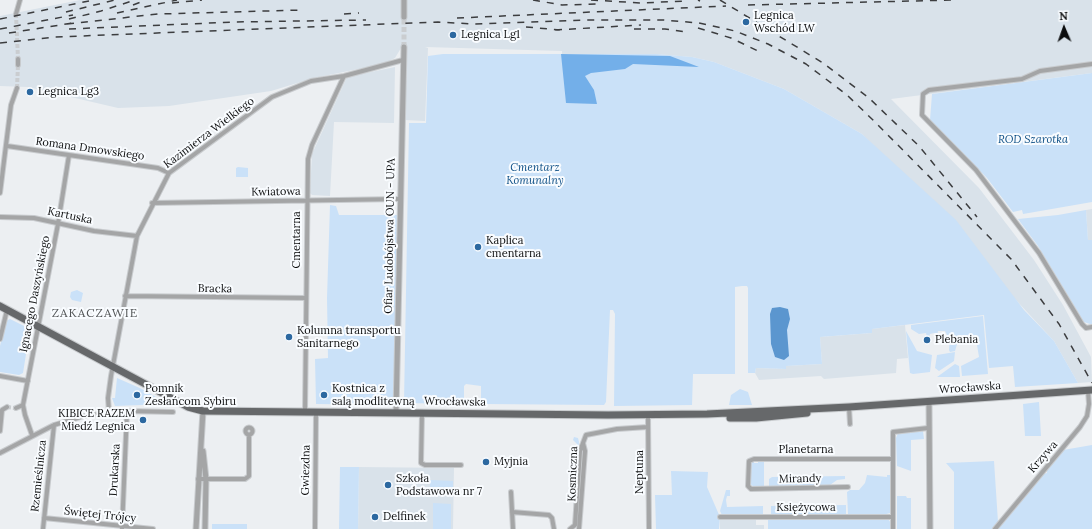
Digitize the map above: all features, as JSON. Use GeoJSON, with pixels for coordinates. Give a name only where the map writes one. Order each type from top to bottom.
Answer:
{"type":"FeatureCollection","features":[{"type":"Feature","properties":{"kind":"main road","name":"Wrocławska"},"geometry":{"type":"LineString","coordinates":[[0,306],[188,407],[203,411],[648,415],[707,414],[929,402],[1090,390]]}},
{"type":"Feature","properties":{"kind":"street"},"geometry":{"type":"LineString","coordinates":[[16,14],[20,0]]}},
{"type":"Feature","properties":{"kind":"street"},"geometry":{"type":"LineString","coordinates":[[404,0],[404,17]]}},
{"type":"Feature","properties":{"kind":"street","name":"Ofiar Ludobójstwa OUN - UPA"},"geometry":{"type":"LineString","coordinates":[[396,412],[404,47]]}},
{"type":"Feature","properties":{"kind":"street"},"geometry":{"type":"LineString","coordinates":[[18,59],[18,65]]}},
{"type":"Feature","properties":{"kind":"street","name":"Kazimierza Wielkiego"},"geometry":{"type":"LineString","coordinates":[[109,412],[108,398],[112,366],[137,236],[152,203],[169,172],[272,97],[311,81],[344,76],[404,60]]}},
{"type":"Feature","properties":{"kind":"street"},"geometry":{"type":"LineString","coordinates":[[1092,64],[1040,71],[1022,79],[929,90],[923,94],[922,115],[976,170],[1039,253],[1082,324],[1086,328],[1092,327]]}},
{"type":"Feature","properties":{"kind":"street","name":"Cmentarna"},"geometry":{"type":"LineString","coordinates":[[305,412],[306,200],[308,153],[344,76]]}},
{"type":"Feature","properties":{"kind":"street"},"geometry":{"type":"LineString","coordinates":[[0,193],[12,105],[17,88]]}},
{"type":"Feature","properties":{"kind":"street","name":"Romana Dmowskiego"},"geometry":{"type":"LineString","coordinates":[[7,146],[158,168],[169,172]]}},
{"type":"Feature","properties":{"kind":"street","name":"Ignacego Daszyńskiego"},"geometry":{"type":"LineString","coordinates":[[32,436],[24,416],[23,405],[37,326],[58,224],[69,155]]}},
{"type":"Feature","properties":{"kind":"street","name":"Kwiatowa"},"geometry":{"type":"LineString","coordinates":[[152,203],[400,198]]}},
{"type":"Feature","properties":{"kind":"street","name":"Kartuska"},"geometry":{"type":"LineString","coordinates":[[0,217],[34,218],[94,231],[137,236]]}},
{"type":"Feature","properties":{"kind":"street","name":"Bracka"},"geometry":{"type":"LineString","coordinates":[[125,296],[306,298]]}},
{"type":"Feature","properties":{"kind":"street"},"geometry":{"type":"LineString","coordinates":[[0,339],[7,310]]}},
{"type":"Feature","properties":{"kind":"street"},"geometry":{"type":"LineString","coordinates":[[0,376],[28,380]]}},
{"type":"Feature","properties":{"kind":"street","name":"Krzywa"},"geometry":{"type":"LineString","coordinates":[[995,529],[1080,427],[1086,416],[1090,390]]}},
{"type":"Feature","properties":{"kind":"street"},"geometry":{"type":"LineString","coordinates":[[929,402],[928,428],[930,529]]}},
{"type":"Feature","properties":{"kind":"street"},"geometry":{"type":"LineString","coordinates":[[16,408],[23,405]]}},
{"type":"Feature","properties":{"kind":"street"},"geometry":{"type":"LineString","coordinates":[[0,431],[2,410],[7,407]]}},
{"type":"Feature","properties":{"kind":"street"},"geometry":{"type":"LineString","coordinates":[[849,407],[850,424]]}},
{"type":"Feature","properties":{"kind":"street"},"geometry":{"type":"LineString","coordinates":[[0,453],[54,425],[84,416],[127,411],[173,412]]}},
{"type":"Feature","properties":{"kind":"street","name":"Drukarska"},"geometry":{"type":"LineString","coordinates":[[122,528],[127,411]]}},
{"type":"Feature","properties":{"kind":"street"},"geometry":{"type":"LineString","coordinates":[[196,529],[203,411]]}},
{"type":"Feature","properties":{"kind":"street","name":"Gwiezdna"},"geometry":{"type":"LineString","coordinates":[[314,529],[316,412]]}},
{"type":"Feature","properties":{"kind":"street"},"geometry":{"type":"LineString","coordinates":[[422,412],[420,446],[420,462],[422,465],[461,465]]}},
{"type":"Feature","properties":{"kind":"street","name":"Neptuna"},"geometry":{"type":"LineString","coordinates":[[648,415],[649,529]]}},
{"type":"Feature","properties":{"kind":"street","name":"Rzemieślnicza"},"geometry":{"type":"LineString","coordinates":[[43,529],[54,425]]}},
{"type":"Feature","properties":{"kind":"street","name":"Kosmiczna"},"geometry":{"type":"LineString","coordinates":[[579,529],[585,451],[583,441],[586,435],[648,427]]}},
{"type":"Feature","properties":{"kind":"street"},"geometry":{"type":"LineString","coordinates":[[893,529],[893,432],[928,428]]}},
{"type":"Feature","properties":{"kind":"street"},"geometry":{"type":"LineString","coordinates":[[198,479],[245,479],[249,476],[249,435]]}},
{"type":"Feature","properties":{"kind":"street"},"geometry":{"type":"LineString","coordinates":[[570,529],[575,525],[578,472],[583,441]]}},
{"type":"Feature","properties":{"kind":"street"},"geometry":{"type":"LineString","coordinates":[[202,446],[206,479],[205,529]]}},
{"type":"Feature","properties":{"kind":"street","name":"Planetarna"},"geometry":{"type":"LineString","coordinates":[[751,489],[748,486],[748,467],[751,459],[893,459]]}},
{"type":"Feature","properties":{"kind":"street","name":"Mirandy"},"geometry":{"type":"LineString","coordinates":[[751,489],[848,487]]}},
{"type":"Feature","properties":{"kind":"street"},"geometry":{"type":"LineString","coordinates":[[511,492],[513,529]]}},
{"type":"Feature","properties":{"kind":"street"},"geometry":{"type":"LineString","coordinates":[[512,512],[549,515],[552,518],[554,527],[559,529]]}},
{"type":"Feature","properties":{"kind":"street","name":"Księżycowa"},"geometry":{"type":"LineString","coordinates":[[720,517],[893,517]]}},
{"type":"Feature","properties":{"kind":"street","name":"Świętej Trójcy"},"geometry":{"type":"LineString","coordinates":[[44,518],[122,528],[153,529]]}},
{"type":"Feature","properties":{"kind":"shaded area"},"geometry":{"type":"Polygon","coordinates":[[[80,0],[1092,0],[1092,73],[891,99],[979,188],[1034,260],[1063,305],[1091,357],[1092,382],[1078,383],[1054,341],[862,134],[784,89],[714,62],[692,57],[656,54],[562,54],[562,51],[425,47],[428,48],[425,121],[405,120],[407,46],[401,48],[395,58],[383,64],[314,78],[271,91],[169,106],[118,108],[28,87],[0,86],[0,16],[80,0]]]}},
{"type":"Feature","properties":{"kind":"shaded area"},"geometry":{"type":"Polygon","coordinates":[[[561,54],[670,56],[699,67],[633,64],[625,69],[591,73],[585,76],[594,90],[597,104],[566,103],[561,54]]]}},
{"type":"Feature","properties":{"kind":"shaded area"},"geometry":{"type":"Polygon","coordinates":[[[395,67],[394,123],[334,122],[330,196],[312,195],[310,193],[312,154],[347,77],[395,67]]]}},
{"type":"Feature","properties":{"kind":"shaded area"},"geometry":{"type":"Polygon","coordinates":[[[1092,209],[1092,240],[1088,240],[1086,210],[1092,209]]]}},
{"type":"Feature","properties":{"kind":"shaded area"},"geometry":{"type":"Polygon","coordinates":[[[780,307],[788,309],[790,319],[787,330],[789,356],[784,360],[775,357],[771,344],[770,314],[772,308],[780,307]]]}},
{"type":"Feature","properties":{"kind":"shaded area"},"geometry":{"type":"Polygon","coordinates":[[[905,325],[908,358],[897,359],[896,373],[824,379],[821,376],[759,380],[755,373],[756,368],[786,369],[786,366],[822,364],[820,337],[872,333],[872,329],[905,325]]]}},
{"type":"Feature","properties":{"kind":"shaded area"},"geometry":{"type":"Polygon","coordinates":[[[359,467],[454,468],[453,529],[358,529],[359,467]]]}},
{"type":"Feature","properties":{"kind":"shaded area"},"geometry":{"type":"Polygon","coordinates":[[[720,519],[756,519],[756,525],[764,525],[764,529],[720,529],[720,519]]]}},
{"type":"Feature","properties":{"kind":"green space","name":"Cmentarz Komunalny"},"geometry":{"type":"Polygon","coordinates":[[[443,54],[656,54],[692,57],[714,62],[784,89],[862,134],[956,220],[1024,310],[1054,341],[1078,383],[1015,387],[1013,366],[989,368],[984,315],[872,329],[872,333],[820,337],[822,364],[786,366],[786,369],[756,368],[755,373],[748,373],[748,288],[747,286],[742,286],[735,287],[735,374],[693,374],[692,405],[614,406],[615,314],[613,310],[610,310],[606,402],[604,405],[484,404],[484,399],[481,399],[481,386],[466,384],[464,386],[464,399],[460,399],[460,404],[404,403],[409,123],[426,123],[428,56],[443,54]]]}},
{"type":"Feature","properties":{"kind":"green space","name":"ROD Szarotka"},"geometry":{"type":"Polygon","coordinates":[[[1092,73],[1092,202],[1023,214],[1022,210],[1013,212],[987,178],[930,120],[932,94],[1092,73]]]}},
{"type":"Feature","properties":{"kind":"green space"},"geometry":{"type":"Polygon","coordinates":[[[236,168],[248,168],[248,177],[236,177],[236,168]]]}},
{"type":"Feature","properties":{"kind":"green space"},"geometry":{"type":"Polygon","coordinates":[[[330,205],[336,206],[339,215],[397,215],[394,400],[391,400],[390,405],[316,404],[315,359],[328,358],[327,298],[330,205]]]}},
{"type":"Feature","properties":{"kind":"green space"},"geometry":{"type":"Polygon","coordinates":[[[1086,210],[1088,240],[1092,240],[1092,324],[1084,322],[1038,246],[1018,219],[1058,215],[1086,210]]]}},
{"type":"Feature","properties":{"kind":"green space"},"geometry":{"type":"Polygon","coordinates":[[[77,290],[83,293],[81,302],[72,300],[70,297],[71,292],[77,290]]]}},
{"type":"Feature","properties":{"kind":"green space"},"geometry":{"type":"Polygon","coordinates":[[[983,316],[988,374],[962,376],[961,366],[979,357],[976,339],[958,341],[955,351],[950,352],[950,336],[947,335],[945,331],[938,331],[937,337],[934,333],[927,337],[926,333],[919,334],[911,329],[911,325],[983,316]]]}},
{"type":"Feature","properties":{"kind":"green space"},"geometry":{"type":"Polygon","coordinates":[[[10,319],[30,329],[23,373],[19,375],[0,372],[0,346],[6,321],[10,319]]]}},
{"type":"Feature","properties":{"kind":"green space"},"geometry":{"type":"Polygon","coordinates":[[[906,331],[917,351],[932,355],[930,372],[910,373],[906,331]]]}},
{"type":"Feature","properties":{"kind":"green space"},"geometry":{"type":"Polygon","coordinates":[[[955,352],[954,361],[939,371],[935,368],[937,355],[955,352]]]}},
{"type":"Feature","properties":{"kind":"green space"},"geometry":{"type":"Polygon","coordinates":[[[955,364],[959,366],[960,377],[937,377],[955,364]]]}},
{"type":"Feature","properties":{"kind":"green space"},"geometry":{"type":"Polygon","coordinates":[[[117,378],[142,389],[168,404],[115,406],[112,398],[115,398],[117,378]]]}},
{"type":"Feature","properties":{"kind":"green space"},"geometry":{"type":"Polygon","coordinates":[[[740,389],[748,392],[752,405],[729,405],[731,395],[740,389]]]}},
{"type":"Feature","properties":{"kind":"green space"},"geometry":{"type":"Polygon","coordinates":[[[1039,402],[1041,436],[1025,436],[1023,404],[1039,402]]]}},
{"type":"Feature","properties":{"kind":"green space"},"geometry":{"type":"Polygon","coordinates":[[[923,431],[924,439],[911,440],[911,471],[897,466],[896,438],[898,433],[923,431]]]}},
{"type":"Feature","properties":{"kind":"green space"},"geometry":{"type":"Polygon","coordinates":[[[574,437],[578,438],[579,442],[573,510],[577,444],[573,440],[574,437]]]}},
{"type":"Feature","properties":{"kind":"green space"},"geometry":{"type":"Polygon","coordinates":[[[1092,445],[1092,529],[996,529],[1043,474],[1047,473],[1047,469],[1063,450],[1092,445]]]}},
{"type":"Feature","properties":{"kind":"green space"},"geometry":{"type":"Polygon","coordinates":[[[754,461],[754,463],[764,462],[764,486],[754,487],[750,484],[751,462],[754,461]]]}},
{"type":"Feature","properties":{"kind":"green space"},"geometry":{"type":"Polygon","coordinates":[[[994,461],[998,522],[992,529],[954,529],[954,472],[946,463],[994,461]]]}},
{"type":"Feature","properties":{"kind":"green space"},"geometry":{"type":"Polygon","coordinates":[[[340,467],[359,467],[358,529],[339,529],[340,467]]]}},
{"type":"Feature","properties":{"kind":"green space"},"geometry":{"type":"Polygon","coordinates":[[[671,471],[708,472],[707,487],[720,517],[719,529],[656,529],[655,495],[672,495],[671,471]]]}},
{"type":"Feature","properties":{"kind":"green space"},"geometry":{"type":"Polygon","coordinates":[[[867,475],[887,477],[887,475],[892,475],[890,513],[883,515],[848,514],[847,492],[850,490],[859,490],[865,483],[867,475]]]}},
{"type":"Feature","properties":{"kind":"green space"},"geometry":{"type":"Polygon","coordinates":[[[845,476],[845,479],[837,480],[830,485],[769,486],[769,479],[772,477],[845,476]]]}},
{"type":"Feature","properties":{"kind":"green space"},"geometry":{"type":"Polygon","coordinates":[[[430,480],[453,481],[453,494],[430,494],[430,480]]]}},
{"type":"Feature","properties":{"kind":"green space"},"geometry":{"type":"Polygon","coordinates":[[[726,490],[730,490],[730,496],[727,496],[726,500],[727,507],[763,506],[763,514],[722,515],[720,511],[726,490]]]}},
{"type":"Feature","properties":{"kind":"green space"},"geometry":{"type":"Polygon","coordinates":[[[897,496],[906,496],[907,498],[911,498],[911,529],[897,529],[897,496]]]}},
{"type":"Feature","properties":{"kind":"green space"},"geometry":{"type":"Polygon","coordinates":[[[433,503],[451,504],[451,529],[433,529],[433,503]]]}},
{"type":"Feature","properties":{"kind":"green space"},"geometry":{"type":"Polygon","coordinates":[[[846,505],[846,516],[771,515],[771,506],[846,505]]]}},
{"type":"Feature","properties":{"kind":"green space"},"geometry":{"type":"Polygon","coordinates":[[[768,519],[888,519],[891,523],[891,529],[768,529],[768,519]]]}},
{"type":"Feature","properties":{"kind":"green space"},"geometry":{"type":"Polygon","coordinates":[[[212,524],[247,524],[247,529],[212,529],[212,524]]]}},
{"type":"Feature","properties":{"kind":"tunnel"},"geometry":{"type":"LineString","coordinates":[[16,14],[18,59]]}},
{"type":"Feature","properties":{"kind":"tunnel"},"geometry":{"type":"LineString","coordinates":[[404,17],[404,47]]}},
{"type":"Feature","properties":{"kind":"tunnel"},"geometry":{"type":"LineString","coordinates":[[17,88],[18,65]]}},
{"type":"Feature","properties":{"kind":"tunnel"},"geometry":{"type":"LineString","coordinates":[[7,407],[16,408]]}},
{"type":"Feature","properties":{"kind":"railway"},"geometry":{"type":"LineString","coordinates":[[66,12],[115,0]]}},
{"type":"Feature","properties":{"kind":"railway"},"geometry":{"type":"LineString","coordinates":[[69,19],[135,0]]}},
{"type":"Feature","properties":{"kind":"railway"},"geometry":{"type":"LineString","coordinates":[[133,5],[146,0]]}},
{"type":"Feature","properties":{"kind":"railway"},"geometry":{"type":"LineString","coordinates":[[117,13],[177,0]]}},
{"type":"Feature","properties":{"kind":"railway"},"geometry":{"type":"LineString","coordinates":[[172,3],[202,0]]}},
{"type":"Feature","properties":{"kind":"railway"},"geometry":{"type":"LineString","coordinates":[[533,0],[562,5],[599,4]]}},
{"type":"Feature","properties":{"kind":"railway"},"geometry":{"type":"LineString","coordinates":[[591,0],[642,3],[685,1]]}},
{"type":"Feature","properties":{"kind":"railway"},"geometry":{"type":"LineString","coordinates":[[720,0],[823,63],[869,98],[919,146],[977,217]]}},
{"type":"Feature","properties":{"kind":"railway"},"geometry":{"type":"LineString","coordinates":[[748,5],[954,0]]}},
{"type":"Feature","properties":{"kind":"railway"},"geometry":{"type":"LineString","coordinates":[[0,19],[89,1]]}},
{"type":"Feature","properties":{"kind":"railway"},"geometry":{"type":"LineString","coordinates":[[457,18],[726,6]]}},
{"type":"Feature","properties":{"kind":"railway"},"geometry":{"type":"LineString","coordinates":[[67,24],[158,14],[303,10]]}},
{"type":"Feature","properties":{"kind":"railway"},"geometry":{"type":"LineString","coordinates":[[344,14],[359,13]]}},
{"type":"Feature","properties":{"kind":"railway"},"geometry":{"type":"LineString","coordinates":[[0,29],[73,15]]}},
{"type":"Feature","properties":{"kind":"railway"},"geometry":{"type":"LineString","coordinates":[[69,29],[235,22],[366,20]]}},
{"type":"Feature","properties":{"kind":"railway"},"geometry":{"type":"LineString","coordinates":[[0,43],[55,37],[438,22],[473,24],[584,20],[663,20],[699,23],[735,31],[768,44],[806,64],[847,95],[874,121],[1011,259],[1059,324],[1092,383]]}},
{"type":"Feature","properties":{"kind":"railway"},"geometry":{"type":"LineString","coordinates":[[9,33],[73,23]]}},
{"type":"Feature","properties":{"kind":"railway"},"geometry":{"type":"LineString","coordinates":[[555,30],[641,25]]}},
{"type":"Feature","properties":{"kind":"railway"},"geometry":{"type":"LineString","coordinates":[[526,27],[560,30]]}},
{"type":"Feature","properties":{"kind":"railway"},"geometry":{"type":"LineString","coordinates":[[698,28],[731,38],[758,51]]}},
{"type":"Feature","properties":{"kind":"railway"},"geometry":{"type":"LineString","coordinates":[[634,29],[665,29],[686,32]]}},
{"type":"Feature","properties":{"kind":"place","name":"Legnica Wschód LW"},"geometry":{"type":"Point","coordinates":[746,22]}},
{"type":"Feature","properties":{"kind":"place","name":"Legnica Lg1"},"geometry":{"type":"Point","coordinates":[453,35]}},
{"type":"Feature","properties":{"kind":"place","name":"Legnica Lg3"},"geometry":{"type":"Point","coordinates":[30,92]}},
{"type":"Feature","properties":{"kind":"place","name":"Kaplica cmentarna"},"geometry":{"type":"Point","coordinates":[478,247]}},
{"type":"Feature","properties":{"kind":"place","name":"Kolumna transportu Sanitarnego"},"geometry":{"type":"Point","coordinates":[289,337]}},
{"type":"Feature","properties":{"kind":"place","name":"Plebania"},"geometry":{"type":"Point","coordinates":[927,340]}},
{"type":"Feature","properties":{"kind":"place","name":"Pomnik Zesłańcom Sybiru"},"geometry":{"type":"Point","coordinates":[137,395]}},
{"type":"Feature","properties":{"kind":"place","name":"Kostnica z salą modlitewną"},"geometry":{"type":"Point","coordinates":[324,395]}},
{"type":"Feature","properties":{"kind":"place","name":"KIBICE RAZEM Miedź Legnica"},"geometry":{"type":"Point","coordinates":[143,420]}},
{"type":"Feature","properties":{"kind":"place","name":"Myjnia"},"geometry":{"type":"Point","coordinates":[486,462]}},
{"type":"Feature","properties":{"kind":"place","name":"Szkoła Podstawowa nr 7"},"geometry":{"type":"Point","coordinates":[388,485]}},
{"type":"Feature","properties":{"kind":"place","name":"Delfinek"},"geometry":{"type":"Point","coordinates":[375,517]}},
{"type":"Feature","properties":{"kind":"district","name":"ZAKACZAWIE"},"geometry":{"type":"Point","coordinates":[95,314]}}]}
